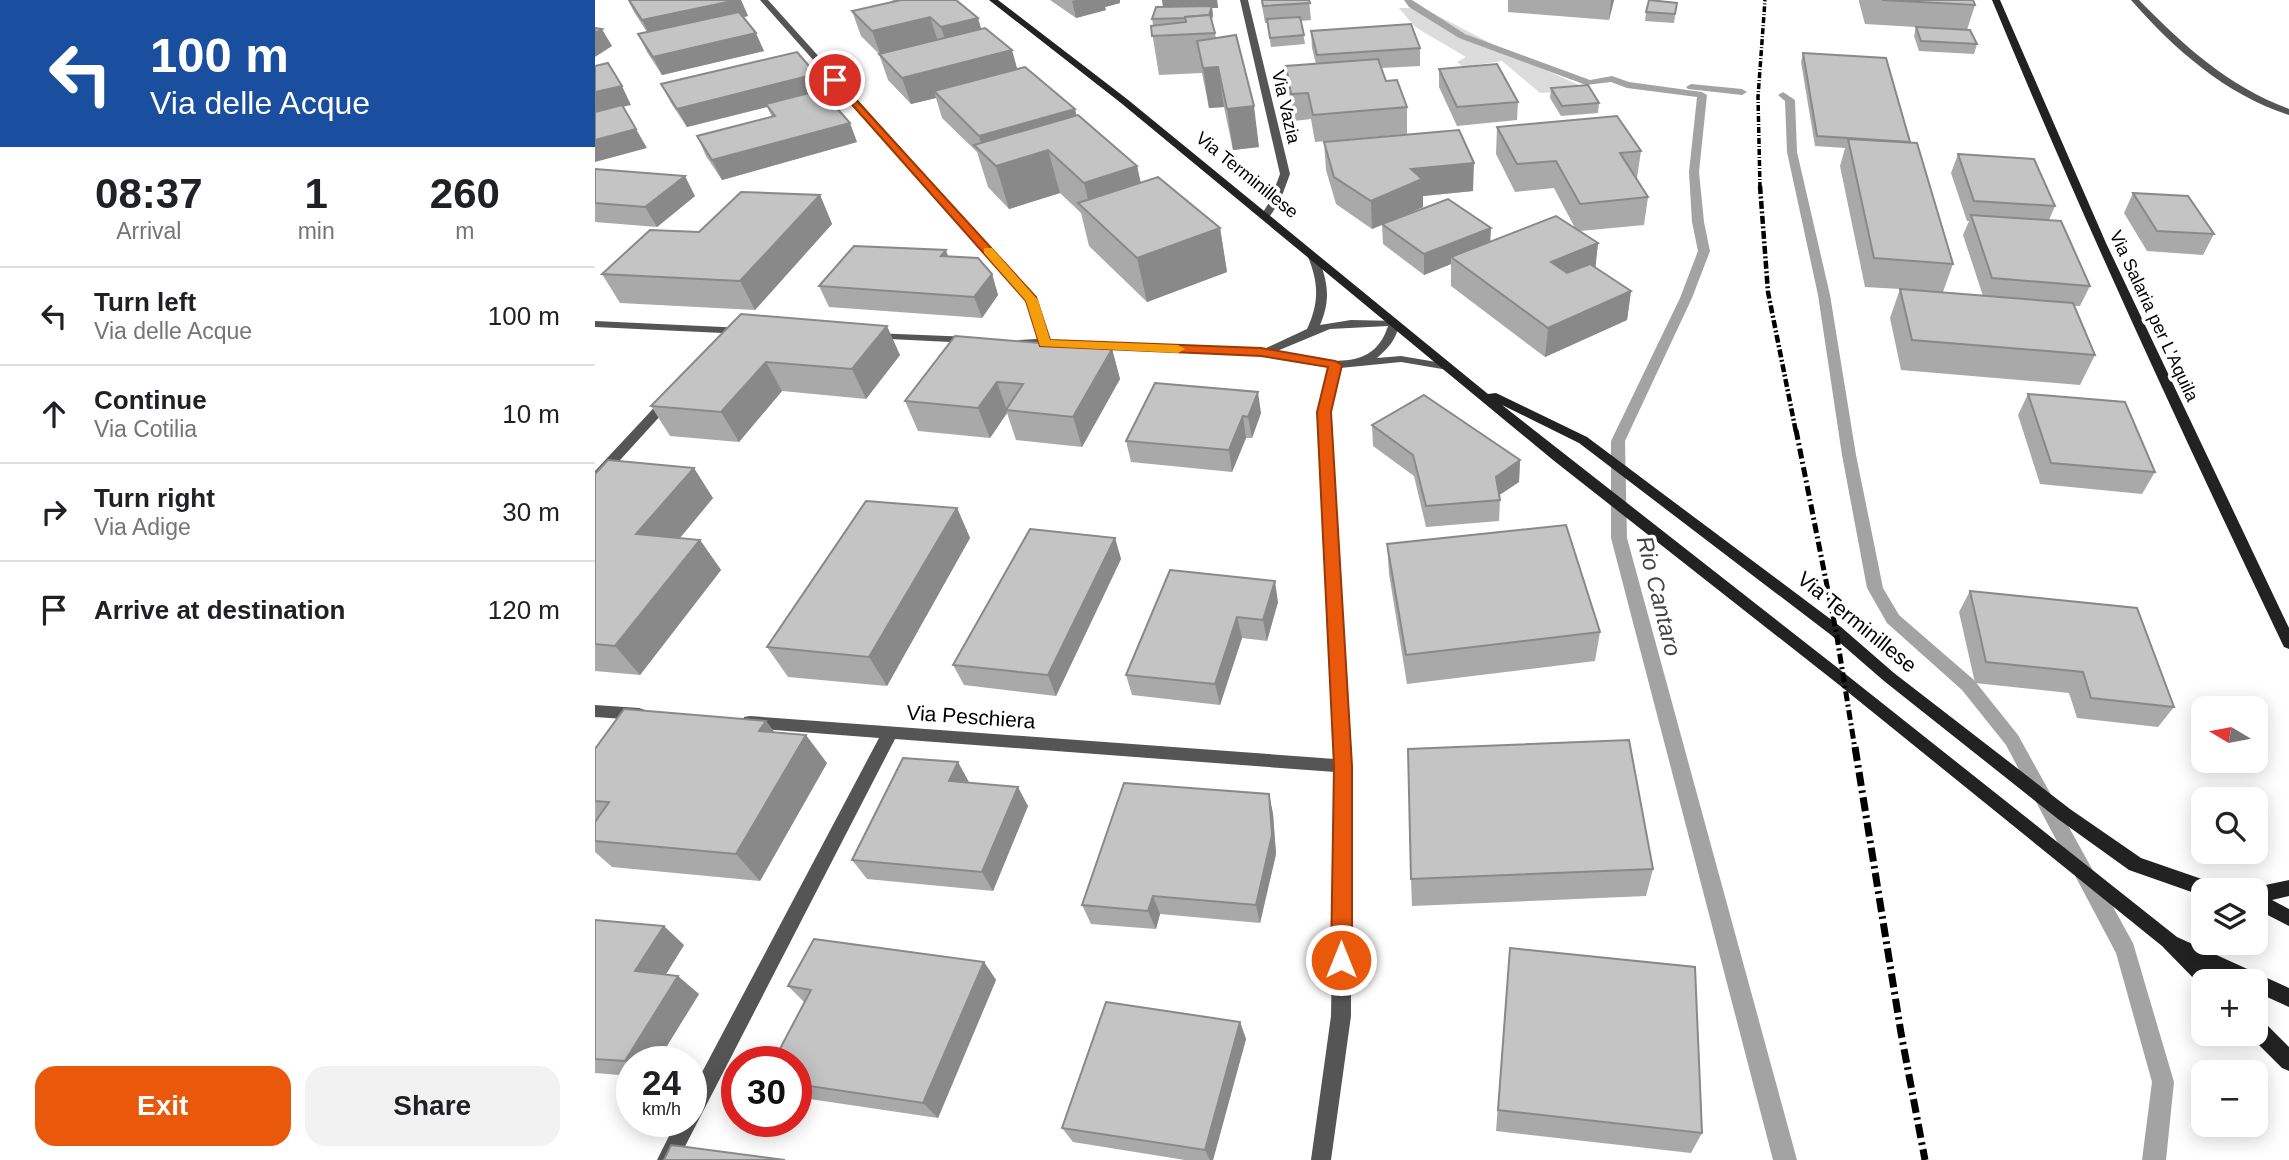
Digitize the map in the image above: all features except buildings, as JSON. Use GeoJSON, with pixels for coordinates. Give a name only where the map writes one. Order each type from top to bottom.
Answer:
{"type":"FeatureCollection","features":[{"type":"Feature","properties":{"kind":"main road","name":"Via Terminillese"},"geometry":{"type":"LineString","coordinates":[[993,0],[1124,101],[1557,457],[2168,940]]}},
{"type":"Feature","properties":{"kind":"main road","name":"Via Salaria per L'Aquila"},"geometry":{"type":"LineString","coordinates":[[1996,0],[2053,139],[2179,414],[2289,643]]}},
{"type":"Feature","properties":{"kind":"main road","name":"Via Terminillese"},"geometry":{"type":"LineString","coordinates":[[1472,387],[1583,440],[1836,631],[1888,677],[2098,838],[2135,864],[2191,883]]}},
{"type":"Feature","properties":{"kind":"main road"},"geometry":{"type":"LineString","coordinates":[[2268,894],[2289,888]]}},
{"type":"Feature","properties":{"kind":"main road"},"geometry":{"type":"LineString","coordinates":[[2268,905],[2289,918]]}},
{"type":"Feature","properties":{"kind":"main road"},"geometry":{"type":"LineString","coordinates":[[2168,940],[2197,969]]}},
{"type":"Feature","properties":{"kind":"main road"},"geometry":{"type":"LineString","coordinates":[[2168,940],[2228,969]]}},
{"type":"Feature","properties":{"kind":"main road"},"geometry":{"type":"LineString","coordinates":[[2268,988],[2289,998]]}},
{"type":"Feature","properties":{"kind":"main road"},"geometry":{"type":"LineString","coordinates":[[2268,1040],[2289,1062]]}},
{"type":"Feature","properties":{"kind":"street"},"geometry":{"type":"LineString","coordinates":[[764,0],[1032,300],[1044,343]]}},
{"type":"Feature","properties":{"kind":"street","name":"Via Vazia"},"geometry":{"type":"LineString","coordinates":[[1244,0],[1285,174],[1275,201],[1265,217]]}},
{"type":"Feature","properties":{"kind":"street"},"geometry":{"type":"LineString","coordinates":[[2135,0],[2189,56],[2215,76],[2263,103],[2289,111]]}},
{"type":"Feature","properties":{"kind":"street"},"geometry":{"type":"LineString","coordinates":[[1311,331],[1323,307],[1325,286],[1313,257]]}},
{"type":"Feature","properties":{"kind":"street"},"geometry":{"type":"LineString","coordinates":[[1261,352],[1288,346],[1311,331],[1360,323],[1394,323],[1391,337],[1381,351],[1360,364]]}},
{"type":"Feature","properties":{"kind":"street"},"geometry":{"type":"LineString","coordinates":[[595,324],[761,331]]}},
{"type":"Feature","properties":{"kind":"street"},"geometry":{"type":"LineString","coordinates":[[724,340],[733,330]]}},
{"type":"Feature","properties":{"kind":"street"},"geometry":{"type":"LineString","coordinates":[[858,335],[979,340]]}},
{"type":"Feature","properties":{"kind":"street"},"geometry":{"type":"LineString","coordinates":[[1005,341],[1261,352],[1335,365],[1401,359],[1448,367]]}},
{"type":"Feature","properties":{"kind":"street"},"geometry":{"type":"LineString","coordinates":[[1321,1160],[1341,1016],[1343,766],[1324,412],[1335,365]]}},
{"type":"Feature","properties":{"kind":"street"},"geometry":{"type":"LineString","coordinates":[[595,479],[678,390]]}},
{"type":"Feature","properties":{"kind":"street"},"geometry":{"type":"LineString","coordinates":[[595,711],[653,715]]}},
{"type":"Feature","properties":{"kind":"street","name":"Via Peschiera"},"geometry":{"type":"LineString","coordinates":[[732,721],[1343,766]]}},
{"type":"Feature","properties":{"kind":"street"},"geometry":{"type":"LineString","coordinates":[[707,1083],[890,733]]}},
{"type":"Feature","properties":{"kind":"street"},"geometry":{"type":"LineString","coordinates":[[667,1160],[679,1137]]}},
{"type":"Feature","properties":{"kind":"shaded area"},"geometry":{"type":"Polygon","coordinates":[[[1399,8],[1423,8],[1521,59],[1590,90],[1540,93],[1502,61],[1463,67],[1457,62],[1466,57],[1415,27],[1399,8]]]}},
{"type":"Feature","properties":{"kind":"waterway","name":"Rio Cantaro"},"geometry":{"type":"LineString","coordinates":[[1408,0],[1462,36],[1589,83],[1612,79],[1627,85],[1702,95],[1694,172],[1698,222],[1704,251],[1686,298],[1618,441],[1619,538],[1785,1160]]}},
{"type":"Feature","properties":{"kind":"waterway","name":"Rio Cantaro"},"geometry":{"type":"LineString","coordinates":[[1691,87],[1742,92]]}},
{"type":"Feature","properties":{"kind":"waterway","name":"Rio Cantaro"},"geometry":{"type":"LineString","coordinates":[[1783,95],[1790,100],[1792,152],[1824,295],[1849,455],[1875,588],[1893,619],[1968,685],[2012,740],[2126,950],[2163,1082],[2154,1160]]}},
{"type":"Feature","properties":{"kind":"railway"},"geometry":{"type":"LineString","coordinates":[[1760,188],[1758,97],[1765,0]]}},
{"type":"Feature","properties":{"kind":"railway"},"geometry":{"type":"LineString","coordinates":[[1760,186],[1768,292],[1796,432]]}},
{"type":"Feature","properties":{"kind":"railway"},"geometry":{"type":"LineString","coordinates":[[1796,430],[1836,631],[1855,749]]}},
{"type":"Feature","properties":{"kind":"railway"},"geometry":{"type":"LineString","coordinates":[[1855,747],[1901,1033],[1925,1160]]}},
{"type":"Feature","properties":{"kind":"slow traffic"},"geometry":{"type":"LineString","coordinates":[[988,250],[1032,300],[1044,343],[1178,349]]}},
{"type":"Feature","properties":{"kind":"route"},"geometry":{"type":"LineString","coordinates":[[835,80],[1032,300],[1044,343],[1261,352],[1335,365],[1324,412],[1343,766],[1341,960]]}}]}
